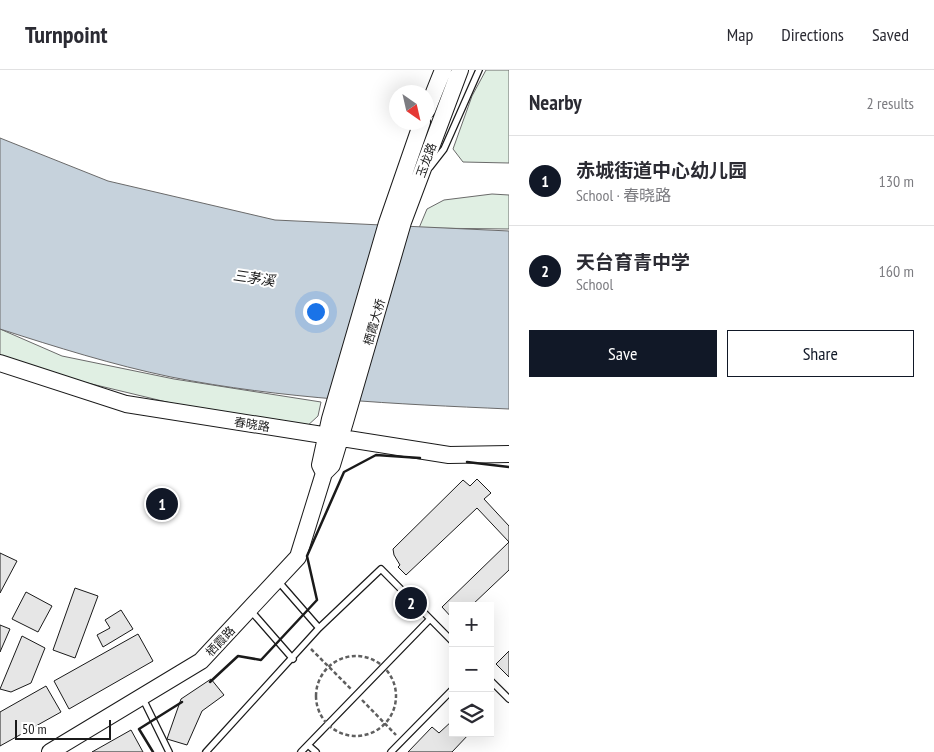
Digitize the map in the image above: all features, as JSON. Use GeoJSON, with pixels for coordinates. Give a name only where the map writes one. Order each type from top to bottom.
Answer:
{"type":"FeatureCollection","features":[{"type":"Feature","properties":{"kind":"street"},"geometry":{"type":"LineString","coordinates":[[434,91],[443,70]]}},
{"type":"Feature","properties":{"kind":"street","name":"玉龙路"},"geometry":{"type":"LineString","coordinates":[[395,222],[416,188],[460,70]]}},
{"type":"Feature","properties":{"kind":"street","name":"玉龙路"},"geometry":{"type":"LineString","coordinates":[[395,222],[420,130]]}},
{"type":"Feature","properties":{"kind":"street","name":"栖霞大桥"},"geometry":{"type":"LineString","coordinates":[[324,473],[320,465],[335,429],[395,222]]}},
{"type":"Feature","properties":{"kind":"street","name":"春晓路"},"geometry":{"type":"LineString","coordinates":[[0,364],[126,404],[335,429],[449,455],[509,454]]}},
{"type":"Feature","properties":{"kind":"street","name":"栖霞路"},"geometry":{"type":"LineString","coordinates":[[50,752],[201,661],[298,557],[324,473]]}},
{"type":"Feature","properties":{"kind":"lane"},"geometry":{"type":"LineString","coordinates":[[416,188],[444,148],[479,70]]}},
{"type":"Feature","properties":{"kind":"lane"},"geometry":{"type":"LineString","coordinates":[[206,752],[319,628],[381,569],[449,638]]}},
{"type":"Feature","properties":{"kind":"lane"},"geometry":{"type":"LineString","coordinates":[[277,580],[319,628]]}},
{"type":"Feature","properties":{"kind":"lane"},"geometry":{"type":"LineString","coordinates":[[249,609],[292,659]]}},
{"type":"Feature","properties":{"kind":"lane"},"geometry":{"type":"LineString","coordinates":[[301,752],[430,619]]}},
{"type":"Feature","properties":{"kind":"lane"},"geometry":{"type":"LineString","coordinates":[[494,684],[509,699]]}},
{"type":"Feature","properties":{"kind":"lane"},"geometry":{"type":"LineString","coordinates":[[391,752],[450,692]]}},
{"type":"Feature","properties":{"kind":"lane"},"geometry":{"type":"LineString","coordinates":[[142,697],[170,752]]}},
{"type":"Feature","properties":{"kind":"lane"},"geometry":{"type":"LineString","coordinates":[[308,745],[316,752]]}},
{"type":"Feature","properties":{"kind":"green space"},"geometry":{"type":"Polygon","coordinates":[[[486,70],[509,70],[509,163],[463,162],[453,149],[472,96],[486,70]]]}},
{"type":"Feature","properties":{"kind":"green space"},"geometry":{"type":"Polygon","coordinates":[[[492,194],[509,195],[509,229],[419,228],[427,209],[444,200],[492,194]]]}},
{"type":"Feature","properties":{"kind":"green space"},"geometry":{"type":"Polygon","coordinates":[[[0,329],[62,356],[174,379],[321,402],[318,416],[305,428],[200,410],[0,362],[0,329]]]}},
{"type":"Feature","properties":{"kind":"water","name":"三茅溪"},"geometry":{"type":"Polygon","coordinates":[[[0,138],[108,181],[275,220],[509,231],[509,409],[339,399],[255,391],[171,377],[128,367],[0,329],[0,138]]]}},
{"type":"Feature","properties":{"kind":"building"},"geometry":{"type":"Polygon","coordinates":[[[477,479],[491,493],[484,499],[509,526],[509,542],[477,508],[406,575],[398,567],[400,565],[393,549],[463,480],[470,486],[477,479]]]}},
{"type":"Feature","properties":{"kind":"building"},"geometry":{"type":"Polygon","coordinates":[[[509,542],[509,570],[475,602],[449,602],[449,615],[442,607],[509,542]]]}},
{"type":"Feature","properties":{"kind":"building"},"geometry":{"type":"Polygon","coordinates":[[[0,553],[17,561],[0,593],[0,553]]]}},
{"type":"Feature","properties":{"kind":"building"},"geometry":{"type":"Polygon","coordinates":[[[75,588],[98,596],[75,658],[53,650],[75,588]]]}},
{"type":"Feature","properties":{"kind":"building"},"geometry":{"type":"Polygon","coordinates":[[[26,592],[52,606],[38,632],[12,619],[26,592]]]}},
{"type":"Feature","properties":{"kind":"building"},"geometry":{"type":"Polygon","coordinates":[[[121,610],[133,629],[103,647],[97,635],[110,628],[105,620],[121,610]]]}},
{"type":"Feature","properties":{"kind":"building"},"geometry":{"type":"Polygon","coordinates":[[[0,625],[10,629],[0,652],[0,625]]]}},
{"type":"Feature","properties":{"kind":"building"},"geometry":{"type":"Polygon","coordinates":[[[138,634],[153,661],[69,709],[54,681],[138,634]]]}},
{"type":"Feature","properties":{"kind":"building"},"geometry":{"type":"Polygon","coordinates":[[[22,636],[45,648],[31,683],[11,692],[0,689],[22,636]]]}},
{"type":"Feature","properties":{"kind":"building"},"geometry":{"type":"Polygon","coordinates":[[[509,651],[509,677],[496,664],[509,651]]]}},
{"type":"Feature","properties":{"kind":"building"},"geometry":{"type":"Polygon","coordinates":[[[211,679],[224,695],[202,711],[187,745],[167,739],[181,699],[211,679]]]}},
{"type":"Feature","properties":{"kind":"building"},"geometry":{"type":"Polygon","coordinates":[[[46,686],[61,712],[0,746],[0,712],[46,686]]]}},
{"type":"Feature","properties":{"kind":"building"},"geometry":{"type":"Polygon","coordinates":[[[449,724],[449,737],[466,737],[452,752],[408,752],[432,727],[439,733],[449,724]]]}},
{"type":"Feature","properties":{"kind":"building"},"geometry":{"type":"Polygon","coordinates":[[[131,730],[143,752],[92,752],[131,730]]]}},
{"type":"Feature","properties":{"kind":"wall"},"geometry":{"type":"LineString","coordinates":[[210,682],[238,656],[261,660],[317,600],[307,556],[344,472],[376,455],[420,458]]}},
{"type":"Feature","properties":{"kind":"wall"},"geometry":{"type":"LineString","coordinates":[[467,462],[509,467]]}},
{"type":"Feature","properties":{"kind":"wall"},"geometry":{"type":"LineString","coordinates":[[153,752],[139,729],[182,702]]}},
{"type":"Feature","properties":{"kind":"place","name":"赤城街道中心幼儿园"},"geometry":{"type":"Point","coordinates":[162,504]}},
{"type":"Feature","properties":{"kind":"place","name":"天台育青中学"},"geometry":{"type":"Point","coordinates":[411,603]}}]}
